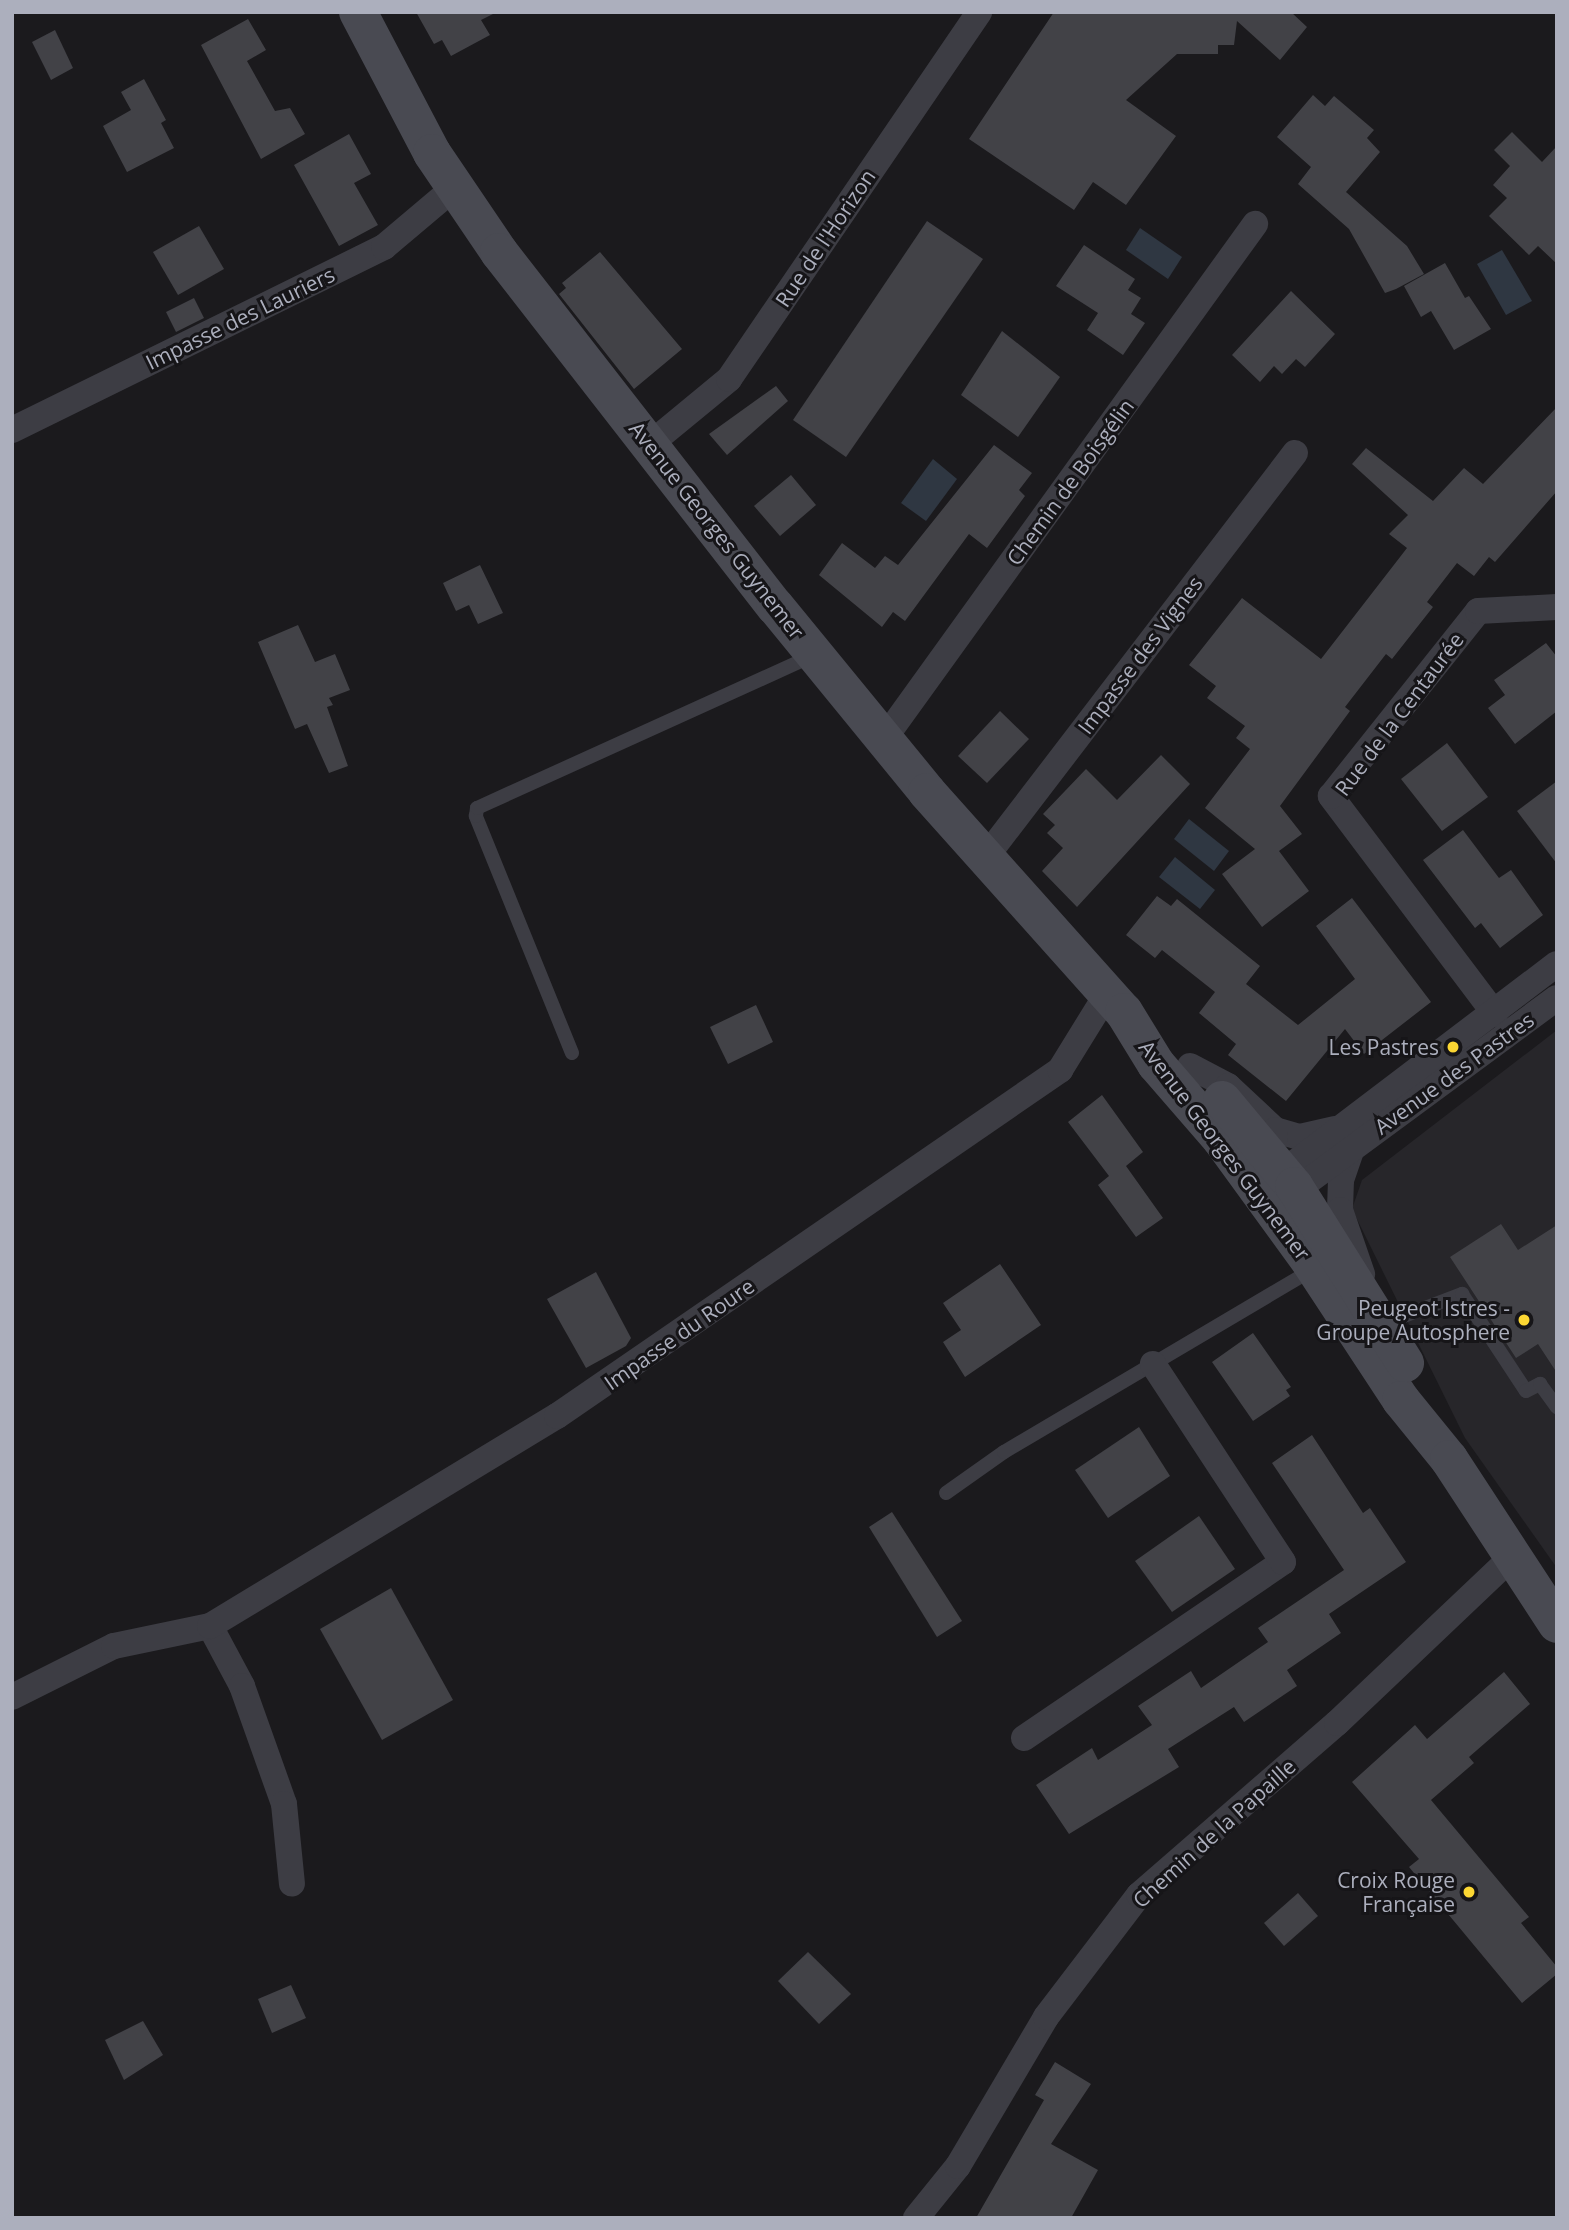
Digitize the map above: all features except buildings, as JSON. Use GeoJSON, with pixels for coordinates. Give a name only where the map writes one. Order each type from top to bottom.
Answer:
{"type":"FeatureCollection","features":[{"type":"Feature","properties":{"kind":"main road","name":"Avenue Georges Guynemer"},"geometry":{"type":"LineString","coordinates":[[358,12],[455,187],[499,252],[814,654],[985,858],[1285,1185],[1373,1325],[1401,1400],[1449,1459],[1557,1624]]}},
{"type":"Feature","properties":{"kind":"main road","name":"Avenue Georges Guynemer"},"geometry":{"type":"LineString","coordinates":[[1178,1071],[1221,1139],[1314,1269],[1373,1325]]}},
{"type":"Feature","properties":{"kind":"street","name":"Rue de l'Horizon"},"geometry":{"type":"LineString","coordinates":[[649,444],[729,379],[979,12]]}},
{"type":"Feature","properties":{"kind":"street","name":"Impasse des Lauriers"},"geometry":{"type":"LineString","coordinates":[[12,430],[384,247],[455,187]]}},
{"type":"Feature","properties":{"kind":"street","name":"Chemin de Boisgélin"},"geometry":{"type":"LineString","coordinates":[[884,739],[1255,224]]}},
{"type":"Feature","properties":{"kind":"street","name":"Impasse des Vignes"},"geometry":{"type":"LineString","coordinates":[[985,858],[1295,453]]}},
{"type":"Feature","properties":{"kind":"street","name":"Rue de la Centaurée"},"geometry":{"type":"LineString","coordinates":[[1495,1014],[1331,796],[1478,611],[1557,607]]}},
{"type":"Feature","properties":{"kind":"street","name":"Avenue des Pastres"},"geometry":{"type":"LineString","coordinates":[[1285,1185],[1307,1182],[1348,1138],[1557,964]]}},
{"type":"Feature","properties":{"kind":"street","name":"Avenue des Pastres"},"geometry":{"type":"LineString","coordinates":[[1178,1071],[1228,1086],[1275,1130],[1300,1137],[1348,1138],[1557,998]]}},
{"type":"Feature","properties":{"kind":"street","name":"Impasse du Roure"},"geometry":{"type":"LineString","coordinates":[[12,1697],[114,1646],[209,1626],[567,1410],[1060,1070],[1116,1003]]}},
{"type":"Feature","properties":{"kind":"street","name":"Avenue des Pastres"},"geometry":{"type":"LineString","coordinates":[[1348,1138],[1341,1180],[1340,1210],[1373,1325]]}},
{"type":"Feature","properties":{"kind":"street"},"geometry":{"type":"LineString","coordinates":[[1024,1738],[1283,1562],[1153,1364]]}},
{"type":"Feature","properties":{"kind":"street","name":"Chemin de la Papaille"},"geometry":{"type":"LineString","coordinates":[[916,2218],[958,2166],[1046,2017],[1139,1895],[1337,1723],[1512,1558]]}},
{"type":"Feature","properties":{"kind":"street"},"geometry":{"type":"LineString","coordinates":[[209,1626],[242,1686],[284,1804],[292,1884]]}},
{"type":"Feature","properties":{"kind":"lane"},"geometry":{"type":"LineString","coordinates":[[572,1053],[476,816],[477,808],[814,654]]}},
{"type":"Feature","properties":{"kind":"lane"},"geometry":{"type":"LineString","coordinates":[[946,1493],[1004,1452],[1314,1269]]}},
{"type":"Feature","properties":{"kind":"lane"},"geometry":{"type":"LineString","coordinates":[[1373,1325],[1462,1294],[1526,1391],[1540,1384],[1557,1407]]}},
{"type":"Feature","properties":{"kind":"shaded area"},"geometry":{"type":"Polygon","coordinates":[[[1140,228],[1182,257],[1168,279],[1126,250],[1140,228]]]}},
{"type":"Feature","properties":{"kind":"shaded area"},"geometry":{"type":"Polygon","coordinates":[[[1502,250],[1532,301],[1506,315],[1477,264],[1502,250]]]}},
{"type":"Feature","properties":{"kind":"shaded area"},"geometry":{"type":"Polygon","coordinates":[[[933,459],[957,479],[926,521],[901,503],[933,459]]]}},
{"type":"Feature","properties":{"kind":"shaded area"},"geometry":{"type":"Polygon","coordinates":[[[1189,819],[1229,851],[1214,871],[1174,839],[1189,819]]]}},
{"type":"Feature","properties":{"kind":"shaded area"},"geometry":{"type":"Polygon","coordinates":[[[1175,857],[1215,890],[1200,909],[1159,877],[1175,857]]]}},
{"type":"Feature","properties":{"kind":"shaded area"},"geometry":{"type":"Polygon","coordinates":[[[1557,1030],[1557,1568],[1465,1438],[1352,1209],[1362,1180],[1557,1030]]]}},
{"type":"Feature","properties":{"kind":"place","name":"Les Pastres"},"geometry":{"type":"Point","coordinates":[1453,1047]}},
{"type":"Feature","properties":{"kind":"place","name":"Peugeot Istres - Groupe Autosphere"},"geometry":{"type":"Point","coordinates":[1524,1320]}},
{"type":"Feature","properties":{"kind":"place","name":"Croix Rouge Française"},"geometry":{"type":"Point","coordinates":[1469,1892]}}]}
